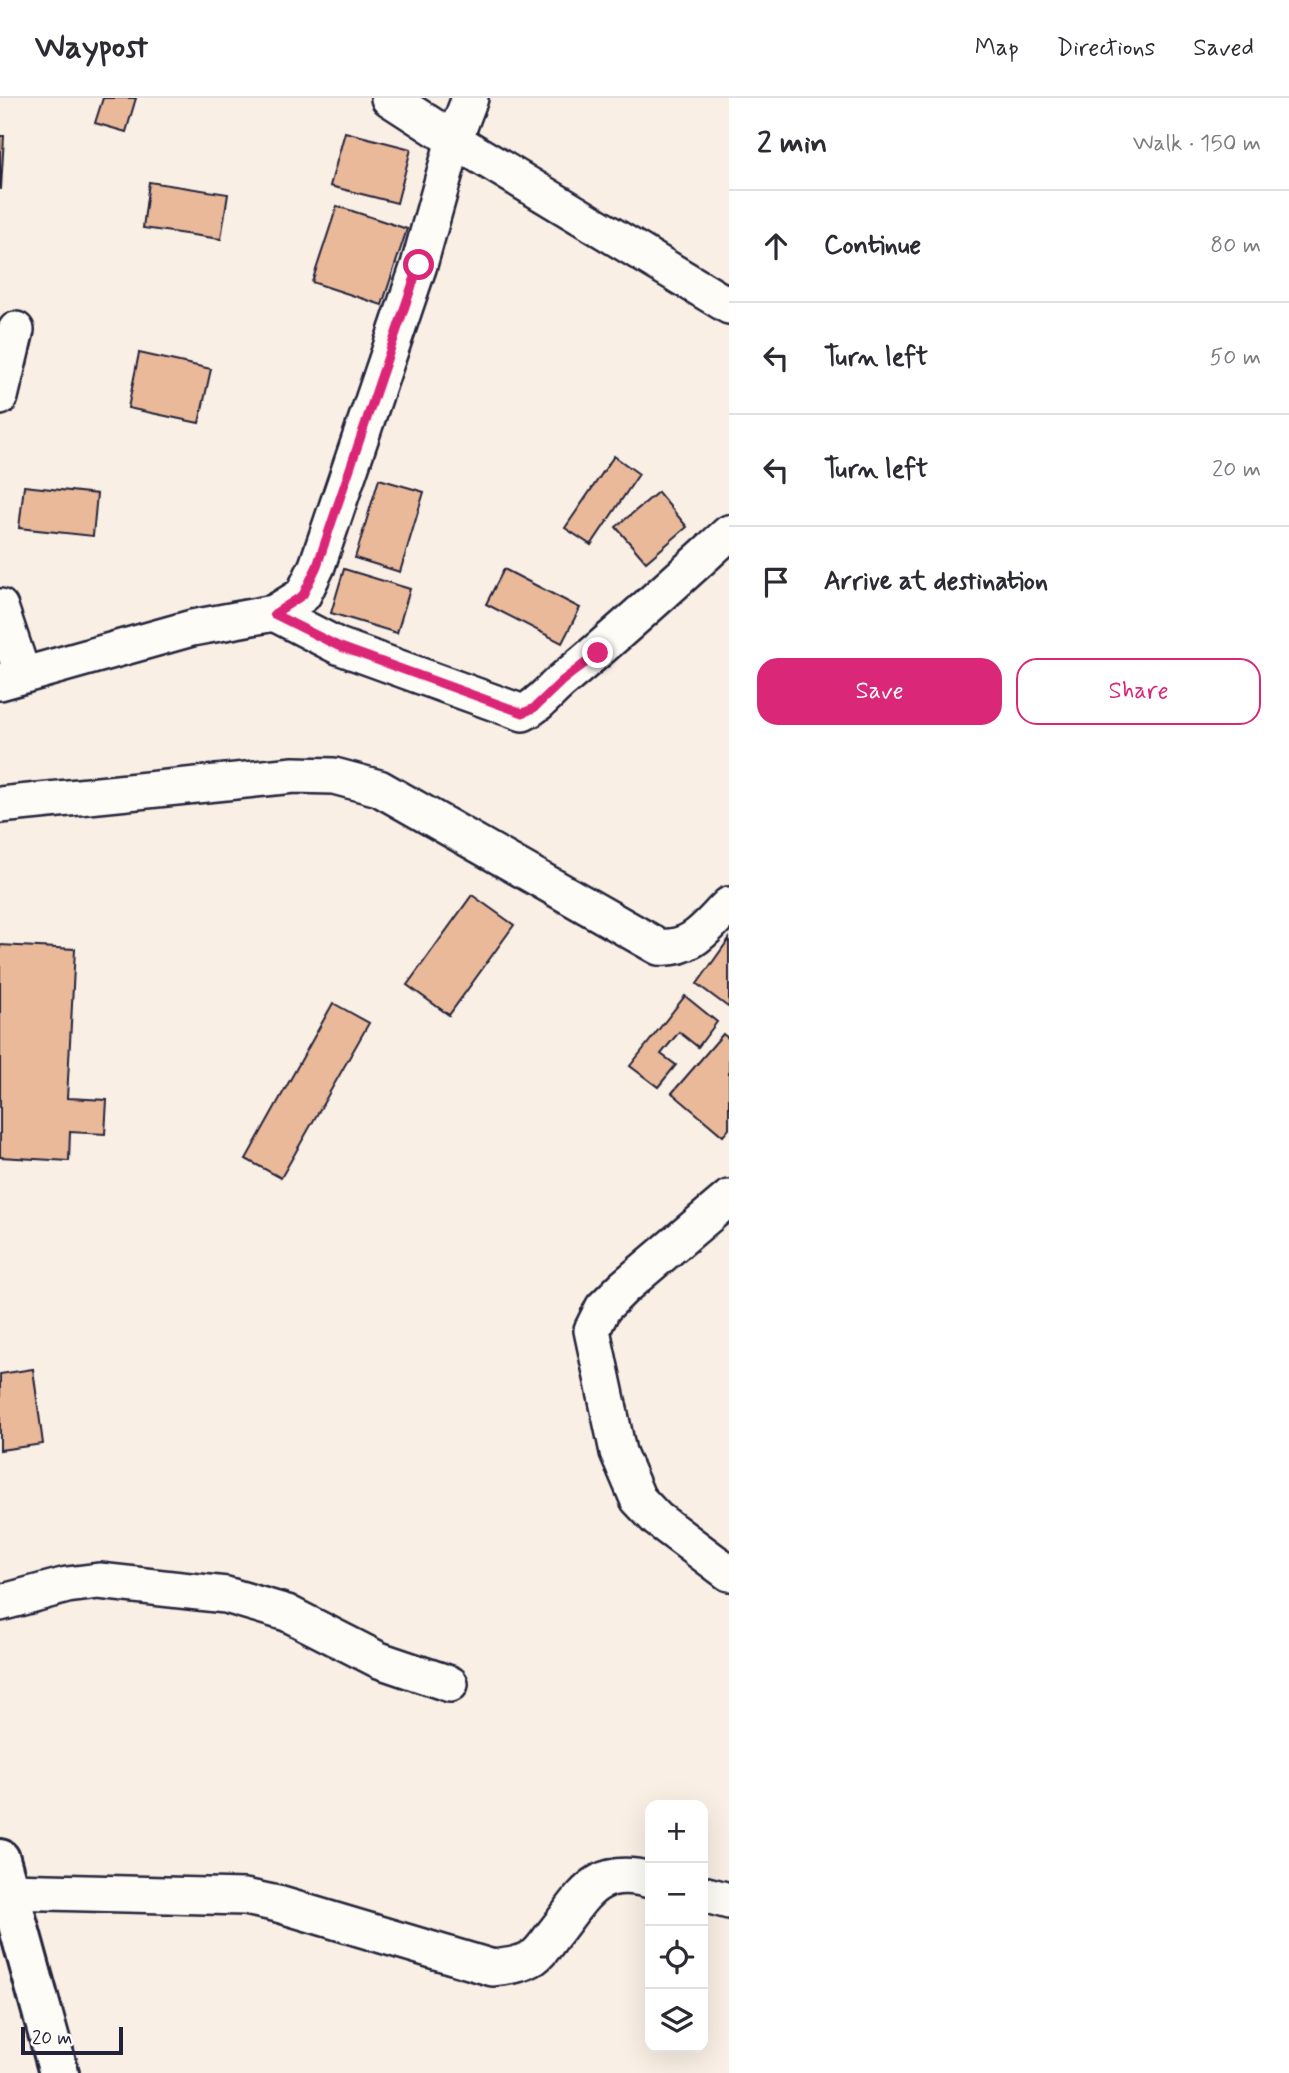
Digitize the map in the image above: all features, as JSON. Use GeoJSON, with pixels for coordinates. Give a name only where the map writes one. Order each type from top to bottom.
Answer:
{"type":"FeatureCollection","features":[{"type":"Feature","properties":{"kind":"street"},"geometry":{"type":"LineString","coordinates":[[389,98],[454,141],[729,306]]}},
{"type":"Feature","properties":{"kind":"street"},"geometry":{"type":"LineString","coordinates":[[0,607],[11,677],[192,628],[274,614],[303,595],[317,566],[419,265],[454,141],[470,98]]}},
{"type":"Feature","properties":{"kind":"street"},"geometry":{"type":"LineString","coordinates":[[0,397],[16,330]]}},
{"type":"Feature","properties":{"kind":"street"},"geometry":{"type":"LineString","coordinates":[[274,614],[338,646],[523,713],[534,708],[562,681],[598,653],[729,533]]}},
{"type":"Feature","properties":{"kind":"street"},"geometry":{"type":"LineString","coordinates":[[0,805],[294,775],[334,776],[379,788],[659,947],[679,949],[694,940],[729,905]]}},
{"type":"Feature","properties":{"kind":"street"},"geometry":{"type":"LineString","coordinates":[[729,1198],[624,1287],[603,1308],[592,1331],[618,1451],[638,1499],[657,1519],[729,1573]]}},
{"type":"Feature","properties":{"kind":"street"},"geometry":{"type":"LineString","coordinates":[[0,1603],[66,1585],[99,1581],[226,1595],[287,1613],[369,1655],[450,1684]]}},
{"type":"Feature","properties":{"kind":"street"},"geometry":{"type":"LineString","coordinates":[[59,2073],[4,1875],[245,1897],[278,1904],[493,1968],[517,1965],[537,1956],[590,1888],[608,1876],[631,1875],[645,1879]]}},
{"type":"Feature","properties":{"kind":"street"},"geometry":{"type":"LineString","coordinates":[[708,1895],[729,1901]]}},
{"type":"Feature","properties":{"kind":"building"},"geometry":{"type":"Polygon","coordinates":[[[103,98],[136,98],[126,132],[95,123],[103,98]]]}},
{"type":"Feature","properties":{"kind":"building"},"geometry":{"type":"Polygon","coordinates":[[[345,132],[411,149],[397,203],[330,186],[345,132]]]}},
{"type":"Feature","properties":{"kind":"building"},"geometry":{"type":"Polygon","coordinates":[[[0,136],[4,136],[1,189],[0,189],[0,136]]]}},
{"type":"Feature","properties":{"kind":"building"},"geometry":{"type":"Polygon","coordinates":[[[149,182],[228,194],[221,239],[143,228],[149,182]]]}},
{"type":"Feature","properties":{"kind":"building"},"geometry":{"type":"Polygon","coordinates":[[[337,206],[407,229],[382,305],[312,282],[337,206]]]}},
{"type":"Feature","properties":{"kind":"building"},"geometry":{"type":"Polygon","coordinates":[[[139,353],[211,369],[199,423],[128,408],[139,353]]]}},
{"type":"Feature","properties":{"kind":"building"},"geometry":{"type":"Polygon","coordinates":[[[614,456],[639,474],[591,545],[565,528],[614,456]]]}},
{"type":"Feature","properties":{"kind":"building"},"geometry":{"type":"Polygon","coordinates":[[[379,479],[424,492],[400,572],[355,558],[379,479]]]}},
{"type":"Feature","properties":{"kind":"building"},"geometry":{"type":"Polygon","coordinates":[[[24,486],[97,494],[93,536],[19,528],[24,486]]]}},
{"type":"Feature","properties":{"kind":"building"},"geometry":{"type":"Polygon","coordinates":[[[658,492],[687,527],[646,562],[616,527],[658,492]]]}},
{"type":"Feature","properties":{"kind":"building"},"geometry":{"type":"Polygon","coordinates":[[[344,569],[410,589],[397,633],[331,613],[344,569]]]}},
{"type":"Feature","properties":{"kind":"building"},"geometry":{"type":"Polygon","coordinates":[[[504,569],[580,608],[562,643],[486,604],[504,569]]]}},
{"type":"Feature","properties":{"kind":"building"},"geometry":{"type":"Polygon","coordinates":[[[472,895],[514,925],[449,1015],[407,985],[472,895]]]}},
{"type":"Feature","properties":{"kind":"building"},"geometry":{"type":"Polygon","coordinates":[[[729,939],[729,1006],[728,1007],[697,984],[729,939]]]}},
{"type":"Feature","properties":{"kind":"building"},"geometry":{"type":"Polygon","coordinates":[[[0,945],[75,949],[67,1098],[107,1100],[105,1134],[70,1132],[69,1161],[0,1157],[0,945]]]}},
{"type":"Feature","properties":{"kind":"building"},"geometry":{"type":"Polygon","coordinates":[[[685,996],[717,1022],[698,1047],[679,1032],[661,1054],[676,1065],[658,1087],[630,1066],[685,996]]]}},
{"type":"Feature","properties":{"kind":"building"},"geometry":{"type":"Polygon","coordinates":[[[333,1003],[369,1023],[281,1178],[246,1159],[333,1003]]]}},
{"type":"Feature","properties":{"kind":"building"},"geometry":{"type":"Polygon","coordinates":[[[723,1034],[729,1039],[729,1129],[723,1136],[672,1093],[723,1034]]]}},
{"type":"Feature","properties":{"kind":"building"},"geometry":{"type":"Polygon","coordinates":[[[33,1369],[43,1444],[0,1450],[0,1374],[33,1369]]]}},
{"type":"Feature","properties":{"kind":"route"},"geometry":{"type":"LineString","coordinates":[[419,265],[317,566],[303,595],[274,614],[338,646],[523,713],[534,708],[562,681],[598,653]]}}]}
